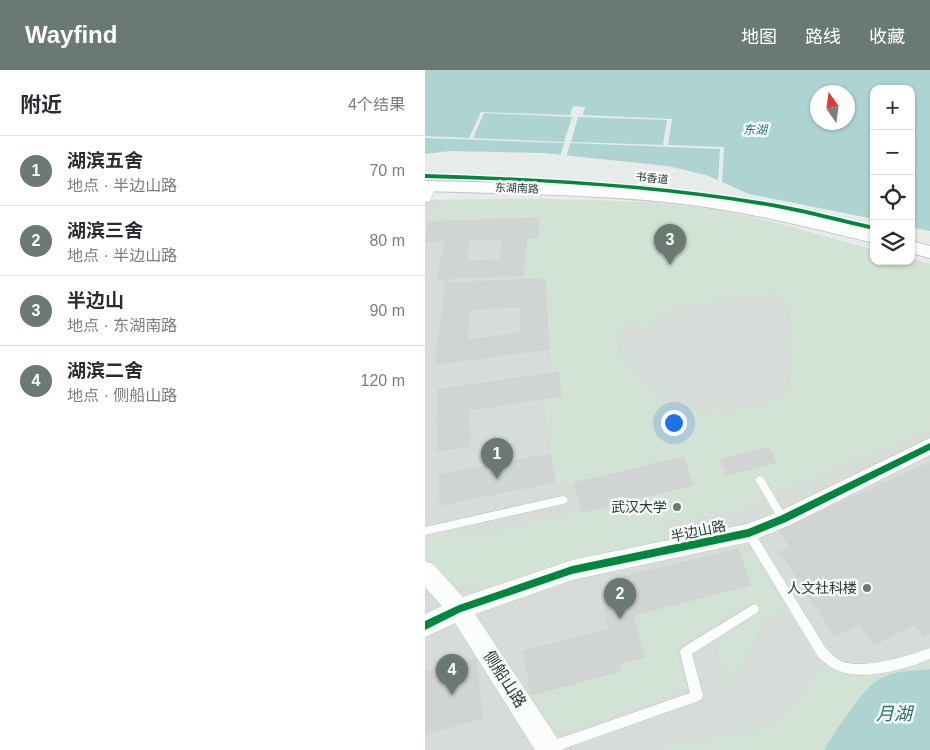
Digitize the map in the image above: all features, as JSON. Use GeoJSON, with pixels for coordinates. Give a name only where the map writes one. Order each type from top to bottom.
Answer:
{"type":"FeatureCollection","features":[{"type":"Feature","properties":{"kind":"street","name":"东湖南路"},"geometry":{"type":"LineString","coordinates":[[426,190],[570,190],[697,200],[744,207],[870,236]]}},
{"type":"Feature","properties":{"kind":"street"},"geometry":{"type":"LineString","coordinates":[[915,248],[930,252]]}},
{"type":"Feature","properties":{"kind":"street","name":"半边山路"},"geometry":{"type":"LineString","coordinates":[[425,626],[459,609],[571,570],[749,533],[783,519],[930,446]]}},
{"type":"Feature","properties":{"kind":"street"},"geometry":{"type":"LineString","coordinates":[[425,571],[459,609]]}},
{"type":"Feature","properties":{"kind":"street","name":"侧船山路"},"geometry":{"type":"LineString","coordinates":[[459,609],[549,749]]}},
{"type":"Feature","properties":{"kind":"lane"},"geometry":{"type":"LineString","coordinates":[[759,480],[783,519]]}},
{"type":"Feature","properties":{"kind":"lane"},"geometry":{"type":"LineString","coordinates":[[425,530],[563,500]]}},
{"type":"Feature","properties":{"kind":"lane"},"geometry":{"type":"LineString","coordinates":[[749,533],[821,651],[833,662],[853,669],[912,661],[930,653]]}},
{"type":"Feature","properties":{"kind":"lane"},"geometry":{"type":"LineString","coordinates":[[549,749],[697,696],[686,652],[754,609]]}},
{"type":"Feature","properties":{"kind":"shaded area","name":"武汉大学"},"geometry":{"type":"Polygon","coordinates":[[[541,199],[659,203],[717,210],[769,221],[870,249],[870,265],[915,265],[915,260],[930,264],[930,750],[425,750],[425,200],[541,199]]]}},
{"type":"Feature","properties":{"kind":"green space"},"geometry":{"type":"Polygon","coordinates":[[[541,199],[650,203],[694,207],[755,218],[870,249],[870,265],[915,265],[915,260],[930,264],[930,429],[742,509],[664,525],[668,539],[567,562],[500,584],[473,587],[460,586],[450,582],[425,558],[425,533],[500,530],[693,485],[683,457],[557,487],[550,454],[544,398],[561,395],[558,372],[551,373],[546,279],[523,280],[527,238],[538,237],[539,218],[429,222],[432,207],[444,204],[445,200],[541,199]],[[780,292],[667,309],[651,327],[625,324],[618,334],[618,345],[622,356],[632,370],[651,389],[668,402],[695,410],[712,411],[746,408],[762,404],[786,391],[790,379],[793,354],[792,328],[780,292]]]}},
{"type":"Feature","properties":{"kind":"green space"},"geometry":{"type":"Polygon","coordinates":[[[738,549],[753,555],[787,611],[764,616],[738,674],[726,678],[716,644],[758,616],[751,600],[676,649],[687,689],[559,734],[531,695],[620,671],[619,663],[644,657],[633,615],[751,585],[738,549]]]}},
{"type":"Feature","properties":{"kind":"green space"},"geometry":{"type":"Polygon","coordinates":[[[930,658],[930,750],[646,750],[759,730],[770,725],[789,712],[822,666],[850,672],[877,673],[904,669],[930,658]]]}},
{"type":"Feature","properties":{"kind":"water","name":"东湖"},"geometry":{"type":"Polygon","coordinates":[[[425,70],[930,70],[930,231],[915,228],[915,85],[870,85],[870,218],[749,194],[706,175],[668,166],[543,153],[451,151],[425,154],[425,70]]]}},
{"type":"Feature","properties":{"kind":"water","name":"月湖"},"geometry":{"type":"Polygon","coordinates":[[[930,669],[930,750],[824,750],[850,711],[874,683],[881,678],[905,671],[930,669]]]}},
{"type":"Feature","properties":{"kind":"pier"},"geometry":{"type":"Polygon","coordinates":[[[573,106],[585,107],[583,115],[672,119],[668,145],[724,147],[722,184],[718,182],[720,149],[570,143],[566,158],[560,157],[564,143],[425,138],[425,136],[469,138],[481,112],[570,115],[573,106]],[[484,113],[473,138],[564,142],[572,117],[484,113]],[[578,117],[571,142],[663,145],[667,120],[578,117]]]}},
{"type":"Feature","properties":{"kind":"building"},"geometry":{"type":"Polygon","coordinates":[[[539,218],[538,237],[527,238],[523,275],[437,279],[445,241],[425,242],[429,222],[539,218]],[[502,239],[469,240],[466,261],[500,260],[502,239]]]}},
{"type":"Feature","properties":{"kind":"building"},"geometry":{"type":"Polygon","coordinates":[[[545,279],[549,349],[435,364],[446,283],[545,279]],[[521,307],[470,309],[467,340],[521,333],[521,307]]]}},
{"type":"Feature","properties":{"kind":"building"},"geometry":{"type":"Polygon","coordinates":[[[558,372],[561,396],[469,410],[470,446],[438,451],[437,390],[558,372]]]}},
{"type":"Feature","properties":{"kind":"building"},"geometry":{"type":"Polygon","coordinates":[[[769,447],[776,463],[727,475],[720,459],[769,447]]]}},
{"type":"Feature","properties":{"kind":"building"},"geometry":{"type":"Polygon","coordinates":[[[550,454],[555,482],[440,505],[439,475],[550,454]]]}},
{"type":"Feature","properties":{"kind":"building"},"geometry":{"type":"Polygon","coordinates":[[[683,457],[693,485],[582,512],[574,483],[683,457]]]}},
{"type":"Feature","properties":{"kind":"building","name":"人文社科楼"},"geometry":{"type":"Polygon","coordinates":[[[930,463],[930,633],[924,636],[915,624],[874,645],[860,624],[835,636],[780,552],[790,547],[778,530],[930,463]]]}},
{"type":"Feature","properties":{"kind":"building"},"geometry":{"type":"Polygon","coordinates":[[[738,549],[751,585],[633,615],[644,657],[619,663],[621,671],[531,695],[524,651],[609,629],[602,596],[627,590],[623,577],[738,549]]]}},
{"type":"Feature","properties":{"kind":"building"},"geometry":{"type":"Polygon","coordinates":[[[476,658],[482,718],[425,734],[425,671],[476,658]]]}},
{"type":"Feature","properties":{"kind":"cycle path","name":"书香道"},"geometry":{"type":"LineString","coordinates":[[425,176],[513,179],[690,193],[777,206],[870,227]]}},
{"type":"Feature","properties":{"kind":"cycle path"},"geometry":{"type":"LineString","coordinates":[[425,626],[459,609],[572,570],[749,533],[783,519],[930,446]]}},
{"type":"Feature","properties":{"kind":"place","name":"半边山"},"geometry":{"type":"Point","coordinates":[670,265]}},
{"type":"Feature","properties":{"kind":"place","name":"湖滨五舍"},"geometry":{"type":"Point","coordinates":[497,479]}},
{"type":"Feature","properties":{"kind":"place","name":"武汉大学"},"geometry":{"type":"Point","coordinates":[677,507]}},
{"type":"Feature","properties":{"kind":"place","name":"人文社科楼"},"geometry":{"type":"Point","coordinates":[867,588]}},
{"type":"Feature","properties":{"kind":"place","name":"湖滨三舍"},"geometry":{"type":"Point","coordinates":[620,619]}},
{"type":"Feature","properties":{"kind":"place","name":"湖滨二舍"},"geometry":{"type":"Point","coordinates":[452,695]}}]}
